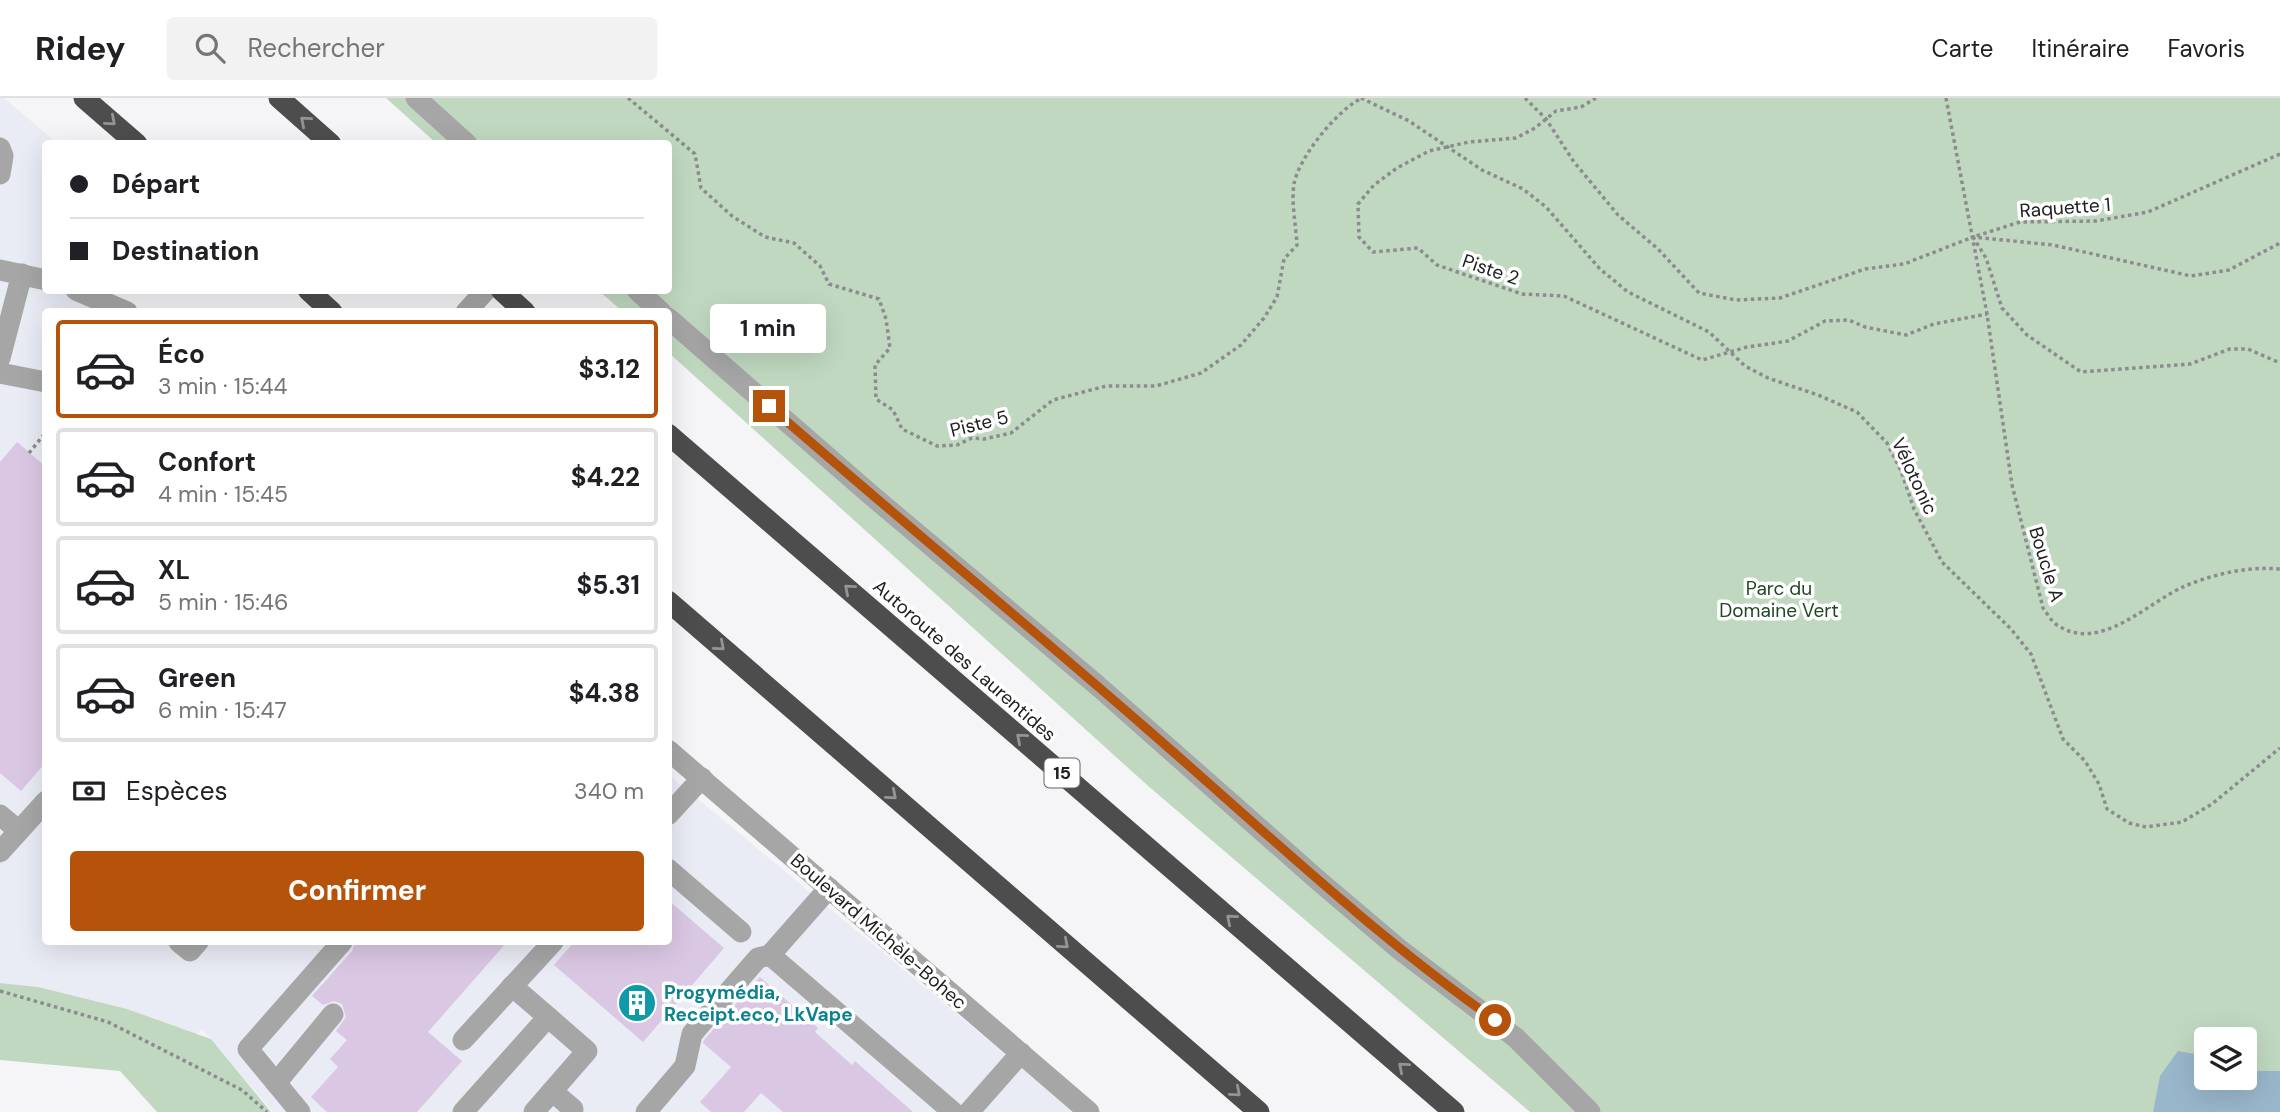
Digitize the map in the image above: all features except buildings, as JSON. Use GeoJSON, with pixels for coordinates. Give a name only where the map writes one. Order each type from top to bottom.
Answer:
{"type":"FeatureCollection","features":[{"type":"Feature","properties":{"kind":"highway"},"geometry":{"type":"LineString","coordinates":[[85,98],[132,140]]}},
{"type":"Feature","properties":{"kind":"highway"},"geometry":{"type":"LineString","coordinates":[[279,98],[326,140]]}},
{"type":"Feature","properties":{"kind":"highway"},"geometry":{"type":"LineString","coordinates":[[312,294],[328,308]]}},
{"type":"Feature","properties":{"kind":"highway"},"geometry":{"type":"LineString","coordinates":[[506,294],[521,308]]}},
{"type":"Feature","properties":{"kind":"highway","name":"Autoroute des Laurentides"},"geometry":{"type":"LineString","coordinates":[[672,437],[1454,1112]]}},
{"type":"Feature","properties":{"kind":"highway"},"geometry":{"type":"LineString","coordinates":[[672,604],[1259,1112]]}},
{"type":"Feature","properties":{"kind":"street"},"geometry":{"type":"LineString","coordinates":[[416,98],[463,140]]}},
{"type":"Feature","properties":{"kind":"street"},"geometry":{"type":"LineString","coordinates":[[0,148],[3,156],[0,174]]}},
{"type":"Feature","properties":{"kind":"street"},"geometry":{"type":"LineString","coordinates":[[0,270],[42,280]]}},
{"type":"Feature","properties":{"kind":"street"},"geometry":{"type":"LineString","coordinates":[[0,358],[22,274]]}},
{"type":"Feature","properties":{"kind":"street"},"geometry":{"type":"LineString","coordinates":[[85,294],[118,308]]}},
{"type":"Feature","properties":{"kind":"street"},"geometry":{"type":"LineString","coordinates":[[470,308],[482,294]]}},
{"type":"Feature","properties":{"kind":"street"},"geometry":{"type":"LineString","coordinates":[[641,294],[657,308]]}},
{"type":"Feature","properties":{"kind":"street"},"geometry":{"type":"LineString","coordinates":[[672,321],[871,495],[1098,686],[1320,882],[1399,949],[1516,1038],[1590,1112]]}},
{"type":"Feature","properties":{"kind":"street"},"geometry":{"type":"LineString","coordinates":[[0,373],[42,381]]}},
{"type":"Feature","properties":{"kind":"street","name":"Boulevard Michèle-Bohec"},"geometry":{"type":"LineString","coordinates":[[672,753],[1089,1112]]}},
{"type":"Feature","properties":{"kind":"street"},"geometry":{"type":"LineString","coordinates":[[672,811],[702,778]]}},
{"type":"Feature","properties":{"kind":"street"},"geometry":{"type":"LineString","coordinates":[[0,852],[42,806]]}},
{"type":"Feature","properties":{"kind":"street"},"geometry":{"type":"LineString","coordinates":[[0,815],[19,831]]}},
{"type":"Feature","properties":{"kind":"street"},"geometry":{"type":"LineString","coordinates":[[672,872],[741,932]]}},
{"type":"Feature","properties":{"kind":"street"},"geometry":{"type":"LineString","coordinates":[[646,1112],[685,1066],[692,1034],[758,958],[770,955],[829,888]]}},
{"type":"Feature","properties":{"kind":"street"},"geometry":{"type":"LineString","coordinates":[[183,945],[190,951],[195,945]]}},
{"type":"Feature","properties":{"kind":"street"},"geometry":{"type":"LineString","coordinates":[[300,1112],[248,1049],[339,945]]}},
{"type":"Feature","properties":{"kind":"street"},"geometry":{"type":"LineString","coordinates":[[463,1040],[550,945]]}},
{"type":"Feature","properties":{"kind":"street"},"geometry":{"type":"LineString","coordinates":[[770,955],[953,1112]]}},
{"type":"Feature","properties":{"kind":"street"},"geometry":{"type":"LineString","coordinates":[[512,986],[587,1051],[534,1112]]}},
{"type":"Feature","properties":{"kind":"street"},"geometry":{"type":"LineString","coordinates":[[276,1083],[333,1014]]}},
{"type":"Feature","properties":{"kind":"street"},"geometry":{"type":"LineString","coordinates":[[463,1112],[548,1017]]}},
{"type":"Feature","properties":{"kind":"street"},"geometry":{"type":"LineString","coordinates":[[969,1112],[1021,1054]]}},
{"type":"Feature","properties":{"kind":"street"},"geometry":{"type":"LineString","coordinates":[[552,1091],[573,1109],[570,1112]]}},
{"type":"Feature","properties":{"kind":"path","name":"Piste 5"},"geometry":{"type":"LineString","coordinates":[[628,98],[695,153],[702,188],[732,216],[765,237],[794,243],[821,266],[829,284],[879,299],[886,319],[890,348],[875,365],[876,400],[893,410],[902,429],[937,446],[957,445],[972,438],[984,439],[1011,433],[1053,400],[1106,386],[1156,386],[1200,373],[1241,345],[1277,298],[1284,259],[1297,245],[1294,184],[1300,166],[1327,128],[1361,98]]}},
{"type":"Feature","properties":{"kind":"path","name":"Vélotonic"},"geometry":{"type":"LineString","coordinates":[[1361,98],[1409,121],[1482,170],[1523,190],[1546,207],[1600,269],[1628,292],[1709,331],[1745,366],[1768,378],[1857,412],[1887,443],[1902,471],[1914,509],[1942,562],[2011,629],[2031,654],[2063,739],[2085,761],[2099,784],[2107,809],[2129,823],[2146,827],[2182,822],[2212,804],[2280,748]]}},
{"type":"Feature","properties":{"kind":"path","name":"Raquette 1"},"geometry":{"type":"LineString","coordinates":[[1525,98],[1546,120],[1574,162],[1618,215],[1658,249],[1699,293],[1736,300],[1780,298],[1865,269],[1903,264],[2020,222],[2096,221],[2148,212],[2280,154]]}},
{"type":"Feature","properties":{"kind":"path","name":"Piste 2"},"geometry":{"type":"LineString","coordinates":[[1596,98],[1581,107],[1556,111],[1535,128],[1516,138],[1469,142],[1429,151],[1397,168],[1374,185],[1358,204],[1359,237],[1373,252],[1418,248],[1437,265],[1522,294],[1564,296],[1702,359],[1747,346],[1788,341],[1825,321],[1849,320],[1865,327],[1906,335],[1934,324],[1987,314]]}},
{"type":"Feature","properties":{"kind":"path"},"geometry":{"type":"LineString","coordinates":[[1946,98],[1987,314]]}},
{"type":"Feature","properties":{"kind":"path"},"geometry":{"type":"LineString","coordinates":[[1973,237],[2053,245],[2191,276],[2229,270],[2280,243]]}},
{"type":"Feature","properties":{"kind":"path"},"geometry":{"type":"LineString","coordinates":[[1973,237],[1986,258],[2002,308],[2028,335],[2081,372],[2190,364],[2230,349],[2248,349],[2280,363]]}},
{"type":"Feature","properties":{"kind":"path","name":"Boucle A"},"geometry":{"type":"LineString","coordinates":[[1987,314],[2012,485],[2037,592],[2043,608],[2056,624],[2074,632],[2102,631],[2135,617],[2183,587],[2224,574],[2262,567],[2280,569]]}},
{"type":"Feature","properties":{"kind":"path"},"geometry":{"type":"LineString","coordinates":[[29,453],[42,436]]}},
{"type":"Feature","properties":{"kind":"path"},"geometry":{"type":"LineString","coordinates":[[37,442],[42,443]]}},
{"type":"Feature","properties":{"kind":"path"},"geometry":{"type":"LineString","coordinates":[[0,991],[108,1022],[242,1090],[267,1112]]}},
{"type":"Feature","properties":{"kind":"shaded area"},"geometry":{"type":"Polygon","coordinates":[[[0,98],[4,98],[53,140],[42,140],[42,294],[111,294],[112,308],[42,308],[42,945],[672,945],[672,777],[1075,1112],[273,1112],[202,1029],[180,1051],[38,987],[0,983],[0,98]]]}},
{"type":"Feature","properties":{"kind":"green space","name":"Parc du Domaine Vert"},"geometry":{"type":"Polygon","coordinates":[[[386,98],[2280,98],[2280,1112],[1530,1112],[1147,785],[672,356],[672,308],[619,308],[602,294],[672,294],[672,140],[433,140],[386,98]]]}},
{"type":"Feature","properties":{"kind":"green space"},"geometry":{"type":"Polygon","coordinates":[[[0,983],[38,987],[127,1009],[211,1039],[271,1112],[157,1112],[120,1071],[0,1060],[0,983]]]}},
{"type":"Feature","properties":{"kind":"water"},"geometry":{"type":"Polygon","coordinates":[[[2178,1051],[2194,1054],[2194,1090],[2257,1090],[2257,1071],[2280,1071],[2280,1112],[2153,1112],[2160,1076],[2178,1051]]]}},
{"type":"Feature","properties":{"kind":"place","name":"Progymédia, Receipt.eco, LkVape"},"geometry":{"type":"Point","coordinates":[637,1003]}},
{"type":"Feature","properties":{"kind":"route"},"geometry":{"type":"LineString","coordinates":[[769,406],[1098,686],[1399,949],[1495,1020]]}}]}
